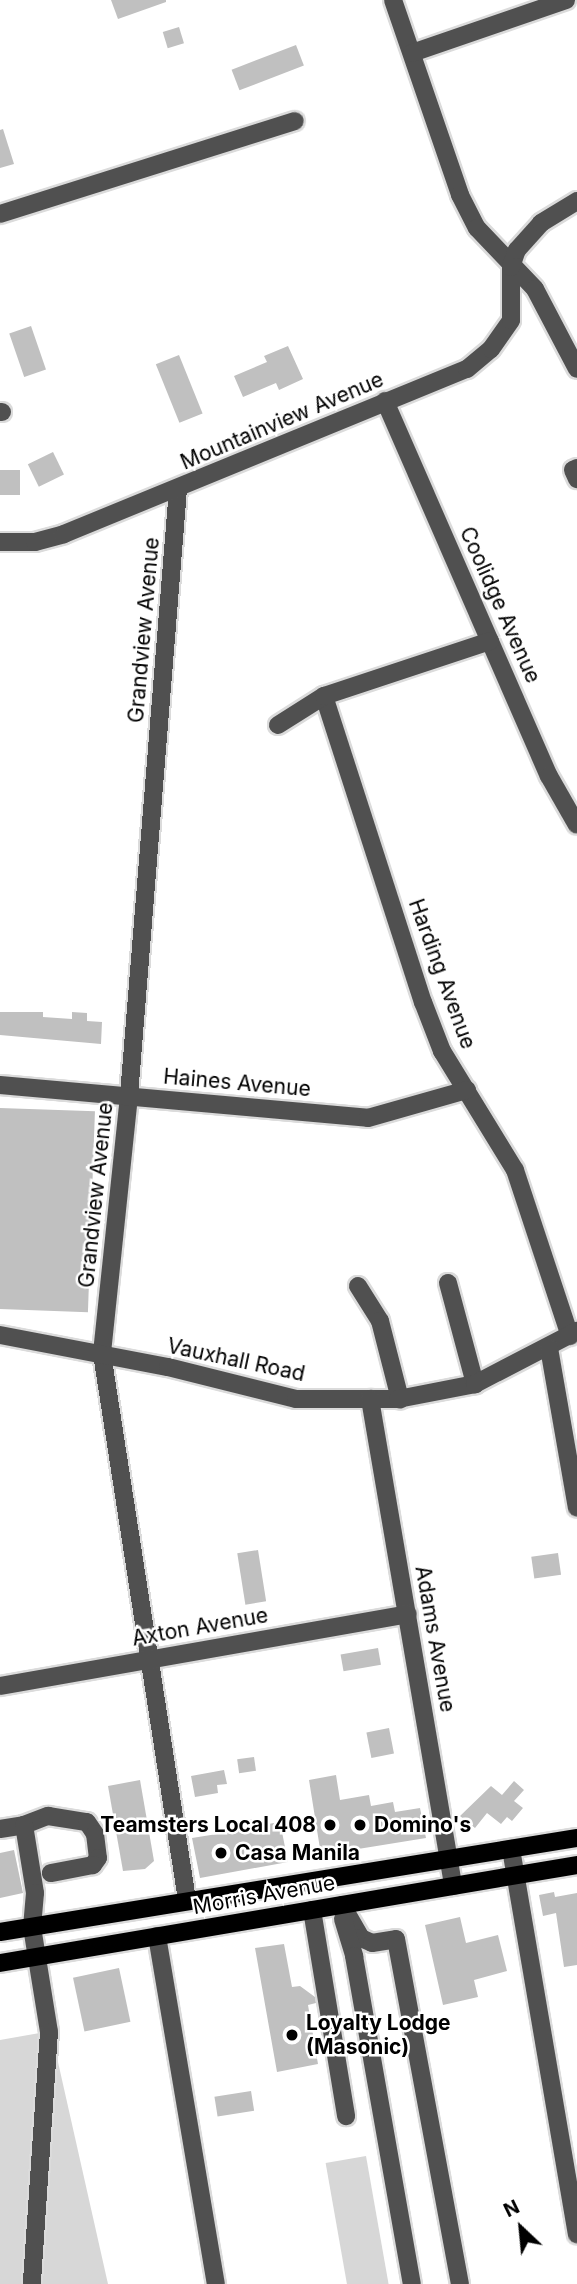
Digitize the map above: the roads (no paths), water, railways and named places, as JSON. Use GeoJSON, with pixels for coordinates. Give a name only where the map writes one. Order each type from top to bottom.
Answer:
{"type":"FeatureCollection","features":[{"type":"Feature","properties":{"kind":"main road","name":"Morris Avenue"},"geometry":{"type":"LineString","coordinates":[[0,1932],[577,1838]]}},
{"type":"Feature","properties":{"kind":"main road","name":"Morris Avenue"},"geometry":{"type":"LineString","coordinates":[[0,1963],[577,1865]]}},
{"type":"Feature","properties":{"kind":"street"},"geometry":{"type":"LineString","coordinates":[[393,0],[460,195],[477,228],[511,267],[535,289],[577,369]]}},
{"type":"Feature","properties":{"kind":"street"},"geometry":{"type":"LineString","coordinates":[[412,53],[566,0]]}},
{"type":"Feature","properties":{"kind":"street"},"geometry":{"type":"LineString","coordinates":[[0,214],[295,121]]}},
{"type":"Feature","properties":{"kind":"street"},"geometry":{"type":"LineString","coordinates":[[511,267],[517,250],[533,231],[577,201]]}},
{"type":"Feature","properties":{"kind":"street","name":"Mountainview Avenue"},"geometry":{"type":"LineString","coordinates":[[0,542],[35,542],[64,534],[467,369],[491,349],[510,320],[511,267]]}},
{"type":"Feature","properties":{"kind":"street","name":"Coolidge Avenue"},"geometry":{"type":"LineString","coordinates":[[385,401],[549,776],[577,825]]}},
{"type":"Feature","properties":{"kind":"street"},"geometry":{"type":"LineString","coordinates":[[577,468],[573,470],[577,479]]}},
{"type":"Feature","properties":{"kind":"street","name":"Grandview Avenue"},"geometry":{"type":"LineString","coordinates":[[178,489],[129,1096],[102,1358],[187,1900]]}},
{"type":"Feature","properties":{"kind":"street"},"geometry":{"type":"LineString","coordinates":[[278,725],[324,696],[491,640]]}},
{"type":"Feature","properties":{"kind":"street","name":"Harding Avenue"},"geometry":{"type":"LineString","coordinates":[[324,696],[423,1002],[442,1051],[515,1170],[530,1205],[574,1333]]}},
{"type":"Feature","properties":{"kind":"street","name":"Haines Avenue"},"geometry":{"type":"LineString","coordinates":[[0,1085],[368,1118],[467,1090]]}},
{"type":"Feature","properties":{"kind":"street"},"geometry":{"type":"LineString","coordinates":[[448,1283],[475,1384]]}},
{"type":"Feature","properties":{"kind":"street"},"geometry":{"type":"LineString","coordinates":[[358,1286],[369,1296],[380,1321],[400,1399]]}},
{"type":"Feature","properties":{"kind":"street","name":"Vauxhall Road"},"geometry":{"type":"LineString","coordinates":[[0,1335],[102,1358],[168,1367],[296,1399],[400,1399],[475,1384],[574,1333]]}},
{"type":"Feature","properties":{"kind":"street"},"geometry":{"type":"LineString","coordinates":[[549,1348],[577,1508]]}},
{"type":"Feature","properties":{"kind":"street","name":"Adams Avenue"},"geometry":{"type":"LineString","coordinates":[[370,1399],[453,1886]]}},
{"type":"Feature","properties":{"kind":"street","name":"Axton Avenue"},"geometry":{"type":"LineString","coordinates":[[0,1686],[408,1614]]}},
{"type":"Feature","properties":{"kind":"street"},"geometry":{"type":"LineString","coordinates":[[0,1829],[23,1825],[48,1816],[87,1822],[95,1834],[97,1858],[93,1865],[51,1873]]}},
{"type":"Feature","properties":{"kind":"street"},"geometry":{"type":"LineString","coordinates":[[23,1825],[35,1893],[32,1927],[50,2062],[32,2284]]}},
{"type":"Feature","properties":{"kind":"street"},"geometry":{"type":"LineString","coordinates":[[512,1849],[577,2234]]}},
{"type":"Feature","properties":{"kind":"street"},"geometry":{"type":"LineString","coordinates":[[342,1905],[412,2284]]}},
{"type":"Feature","properties":{"kind":"street"},"geometry":{"type":"LineString","coordinates":[[342,1905],[361,1938],[372,1943],[396,1939],[460,2284]]}},
{"type":"Feature","properties":{"kind":"street"},"geometry":{"type":"LineString","coordinates":[[312,1910],[346,2116]]}},
{"type":"Feature","properties":{"kind":"street"},"geometry":{"type":"LineString","coordinates":[[157,1936],[216,2284]]}},
{"type":"Feature","properties":{"kind":"place","name":"Teamsters Local 408"},"geometry":{"type":"Point","coordinates":[330,1825]}},
{"type":"Feature","properties":{"kind":"place","name":"Domino's"},"geometry":{"type":"Point","coordinates":[360,1825]}},
{"type":"Feature","properties":{"kind":"place","name":"Casa Manila"},"geometry":{"type":"Point","coordinates":[221,1853]}},
{"type":"Feature","properties":{"kind":"place","name":"Loyalty Lodge (Masonic)"},"geometry":{"type":"Point","coordinates":[292,2035]}}]}
